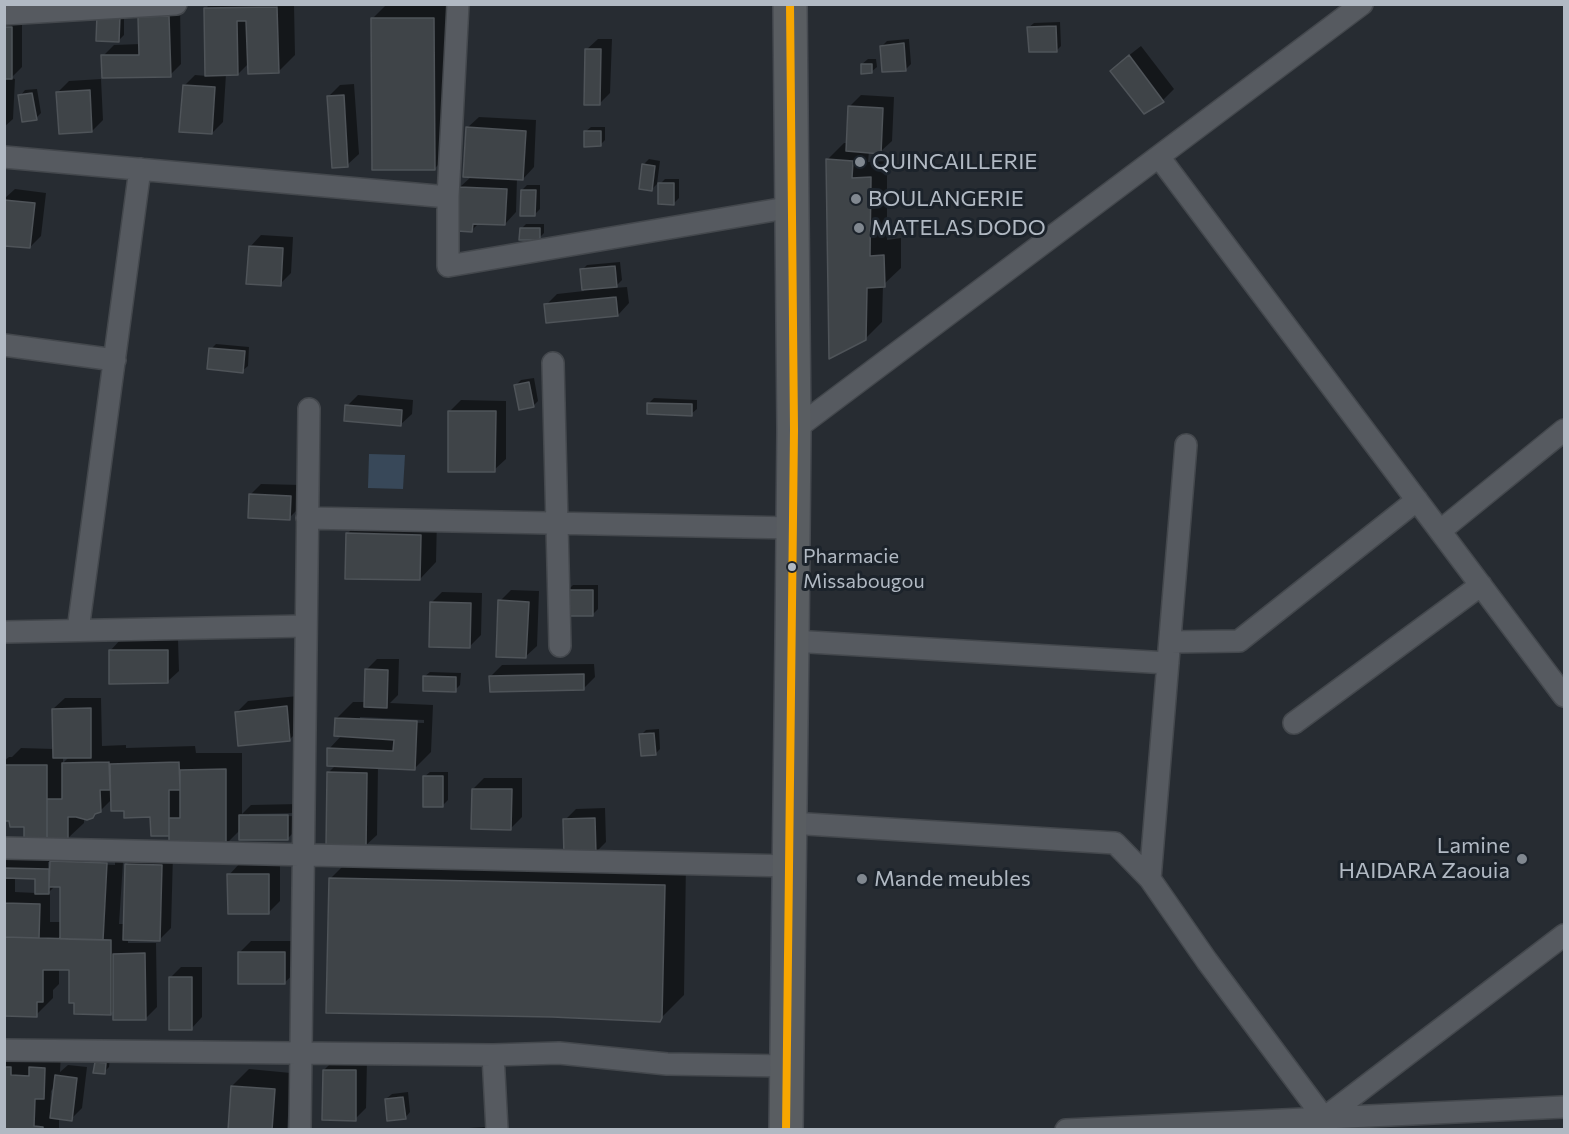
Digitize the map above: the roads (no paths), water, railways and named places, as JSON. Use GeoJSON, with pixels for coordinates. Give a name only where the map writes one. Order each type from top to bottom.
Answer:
{"type":"FeatureCollection","features":[{"type":"Feature","properties":{"kind":"main road"},"geometry":{"type":"LineString","coordinates":[[786,1130],[794,430],[790,4]]}},
{"type":"Feature","properties":{"kind":"street"},"geometry":{"type":"LineString","coordinates":[[4,14],[176,4]]}},
{"type":"Feature","properties":{"kind":"street"},"geometry":{"type":"LineString","coordinates":[[458,4],[448,197],[448,266],[792,207]]}},
{"type":"Feature","properties":{"kind":"street"},"geometry":{"type":"LineString","coordinates":[[794,430],[1159,157],[1350,8]]}},
{"type":"Feature","properties":{"kind":"street"},"geometry":{"type":"LineString","coordinates":[[4,157],[448,197]]}},
{"type":"Feature","properties":{"kind":"street"},"geometry":{"type":"LineString","coordinates":[[1159,157],[1564,696]]}},
{"type":"Feature","properties":{"kind":"street"},"geometry":{"type":"LineString","coordinates":[[78,630],[140,169]]}},
{"type":"Feature","properties":{"kind":"street"},"geometry":{"type":"LineString","coordinates":[[4,345],[115,360]]}},
{"type":"Feature","properties":{"kind":"street"},"geometry":{"type":"LineString","coordinates":[[553,363],[560,646]]}},
{"type":"Feature","properties":{"kind":"street"},"geometry":{"type":"LineString","coordinates":[[300,1130],[309,409]]}},
{"type":"Feature","properties":{"kind":"street"},"geometry":{"type":"LineString","coordinates":[[1440,531],[1564,430]]}},
{"type":"Feature","properties":{"kind":"street"},"geometry":{"type":"LineString","coordinates":[[1150,879],[1186,445]]}},
{"type":"Feature","properties":{"kind":"street"},"geometry":{"type":"LineString","coordinates":[[792,641],[1169,652],[1239,641],[1417,500]]}},
{"type":"Feature","properties":{"kind":"street"},"geometry":{"type":"LineString","coordinates":[[307,518],[793,528]]}},
{"type":"Feature","properties":{"kind":"street"},"geometry":{"type":"LineString","coordinates":[[1294,723],[1481,585]]}},
{"type":"Feature","properties":{"kind":"street"},"geometry":{"type":"LineString","coordinates":[[4,632],[306,626]]}},
{"type":"Feature","properties":{"kind":"street"},"geometry":{"type":"LineString","coordinates":[[790,823],[1115,843],[1150,879],[1207,961],[1324,1118]]}},
{"type":"Feature","properties":{"kind":"street"},"geometry":{"type":"LineString","coordinates":[[4,848],[790,866]]}},
{"type":"Feature","properties":{"kind":"street"},"geometry":{"type":"LineString","coordinates":[[1324,1118],[1564,935]]}},
{"type":"Feature","properties":{"kind":"street"},"geometry":{"type":"LineString","coordinates":[[4,1050],[493,1055],[559,1053],[667,1064],[787,1066]]}},
{"type":"Feature","properties":{"kind":"street"},"geometry":{"type":"LineString","coordinates":[[493,1055],[497,1130]]}},
{"type":"Feature","properties":{"kind":"street"},"geometry":{"type":"LineString","coordinates":[[1066,1130],[1221,1126],[1324,1118],[1402,1122],[1564,1107]]}},
{"type":"Feature","properties":{"kind":"water"},"geometry":{"type":"Polygon","coordinates":[[[369,454],[405,455],[403,489],[368,488],[369,454]]]}},
{"type":"Feature","properties":{"kind":"place","name":"QUINCAILLERIE"},"geometry":{"type":"Point","coordinates":[860,162]}},
{"type":"Feature","properties":{"kind":"place","name":"BOULANGERIE"},"geometry":{"type":"Point","coordinates":[856,199]}},
{"type":"Feature","properties":{"kind":"place","name":"MATELAS DODO"},"geometry":{"type":"Point","coordinates":[859,228]}},
{"type":"Feature","properties":{"kind":"place","name":"Pharmacie Missabougou"},"geometry":{"type":"Point","coordinates":[792,567]}},
{"type":"Feature","properties":{"kind":"place","name":"Lamine HAIDARA Zaouia"},"geometry":{"type":"Point","coordinates":[1522,859]}},
{"type":"Feature","properties":{"kind":"place","name":"Mande meubles"},"geometry":{"type":"Point","coordinates":[862,879]}}]}
